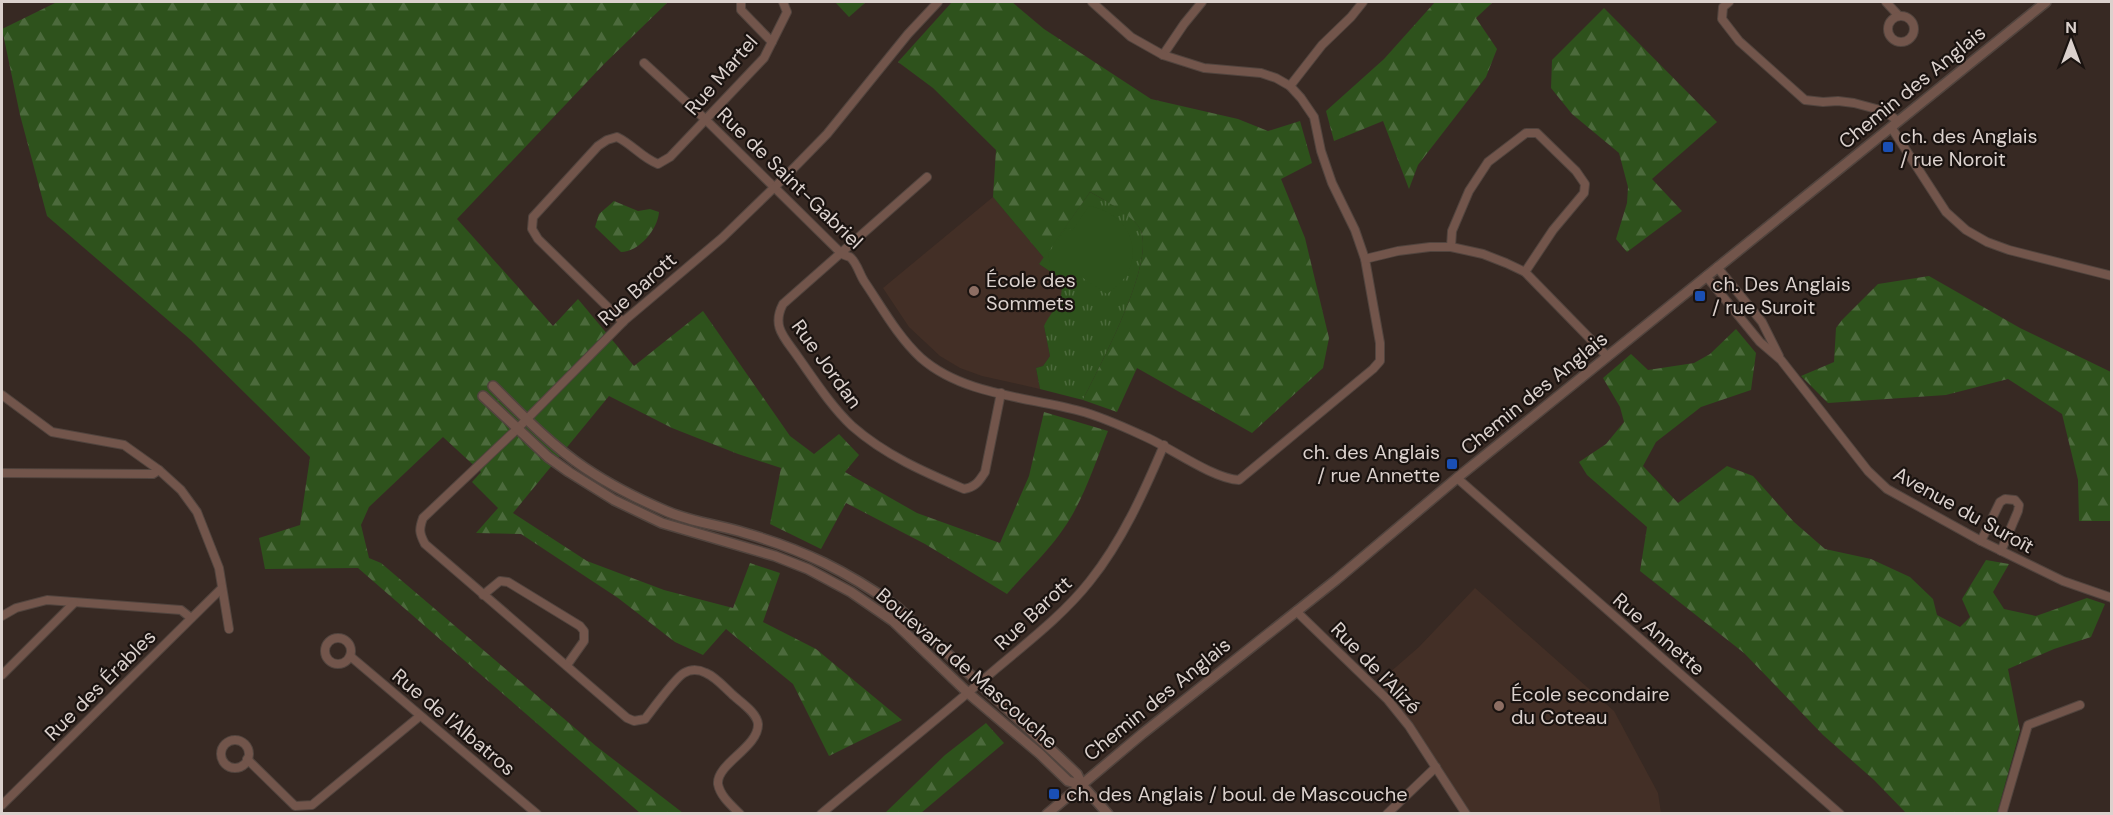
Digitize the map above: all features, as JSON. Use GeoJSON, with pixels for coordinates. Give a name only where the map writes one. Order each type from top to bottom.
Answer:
{"type":"FeatureCollection","features":[{"type":"Feature","properties":{"kind":"street","name":"Rue Martel"},"geometry":{"type":"LineString","coordinates":[[741,2],[741,10],[772,42]]}},
{"type":"Feature","properties":{"kind":"street","name":"Rue Martel"},"geometry":{"type":"LineString","coordinates":[[623,322],[538,239],[532,229],[533,217],[566,180],[607,140],[617,137],[627,141],[648,160],[658,164],[670,157],[764,58],[787,12],[783,2]]}},
{"type":"Feature","properties":{"kind":"street","name":"Rue Barott"},"geometry":{"type":"LineString","coordinates":[[740,813],[724,797],[718,785],[719,775],[745,747],[758,726],[756,717],[718,682],[708,674],[695,669],[682,674],[645,719],[634,721],[627,718],[425,544],[419,528],[423,518],[517,429],[623,322],[722,238],[774,188],[827,134],[908,34],[938,2]]}},
{"type":"Feature","properties":{"kind":"street","name":"Rue de Saint-Gabriel"},"geometry":{"type":"LineString","coordinates":[[644,63],[705,119],[842,254],[850,257],[897,328],[921,357],[932,366],[957,379],[1001,393],[1081,411],[1105,419],[1164,445],[1213,472],[1239,480],[1380,361],[1380,343],[1365,259],[1355,230],[1332,183],[1321,151],[1314,117],[1290,86],[1261,73],[1204,68],[1163,55],[1131,37],[1092,2]]}},
{"type":"Feature","properties":{"kind":"street"},"geometry":{"type":"LineString","coordinates":[[1163,55],[1202,2]]}},
{"type":"Feature","properties":{"kind":"street"},"geometry":{"type":"LineString","coordinates":[[1290,86],[1322,45],[1363,2]]}},
{"type":"Feature","properties":{"kind":"street"},"geometry":{"type":"LineString","coordinates":[[1729,2],[1723,7],[1722,19],[1739,40],[1805,100],[1854,103],[1884,111],[1946,212],[1966,230],[1987,242],[2009,250],[2112,276]]}},
{"type":"Feature","properties":{"kind":"street"},"geometry":{"type":"LineString","coordinates":[[1886,2],[1899,16]]}},
{"type":"Feature","properties":{"kind":"street","name":"Chemin des Anglais"},"geometry":{"type":"LineString","coordinates":[[1047,813],[1134,740],[1336,580],[1607,356],[2046,2]]}},
{"type":"Feature","properties":{"kind":"street"},"geometry":{"type":"LineString","coordinates":[[1451,247],[1452,231],[1470,191],[1488,162],[1526,133],[1537,133],[1576,171],[1585,184],[1584,193],[1553,230],[1525,272]]}},
{"type":"Feature","properties":{"kind":"street"},"geometry":{"type":"LineString","coordinates":[[842,254],[927,177]]}},
{"type":"Feature","properties":{"kind":"street"},"geometry":{"type":"LineString","coordinates":[[1365,259],[1398,251],[1451,247],[1483,255],[1525,272],[1607,356]]}},
{"type":"Feature","properties":{"kind":"street","name":"Rue Jordan"},"geometry":{"type":"LineString","coordinates":[[842,254],[783,304],[778,314],[778,328],[824,394],[852,425],[880,448],[916,469],[964,489],[972,488],[985,472],[1001,393]]}},
{"type":"Feature","properties":{"kind":"street","name":"Avenue du Suroît"},"geometry":{"type":"LineString","coordinates":[[1717,267],[1762,322],[1782,360],[1868,471],[1887,489],[2001,551],[2062,581],[2112,598]]}},
{"type":"Feature","properties":{"kind":"street","name":"Avenue du Suroît"},"geometry":{"type":"LineString","coordinates":[[1706,276],[1760,342],[1782,360]]}},
{"type":"Feature","properties":{"kind":"street","name":"Boulevard de Mascouche"},"geometry":{"type":"LineString","coordinates":[[493,386],[526,419],[585,468],[648,503],[669,512],[779,544],[840,569],[896,606],[1077,774],[1082,785],[1108,813]]}},
{"type":"Feature","properties":{"kind":"street"},"geometry":{"type":"LineString","coordinates":[[2,395],[52,432],[124,445],[159,470],[181,490],[197,512],[219,568],[228,629]]}},
{"type":"Feature","properties":{"kind":"street","name":"Boulevard de Mascouche"},"geometry":{"type":"LineString","coordinates":[[483,396],[548,457],[597,490],[647,517],[706,538],[775,556],[837,584],[893,621],[968,693],[1068,781],[1082,785]]}},
{"type":"Feature","properties":{"kind":"street","name":"Rue Barott"},"geometry":{"type":"LineString","coordinates":[[821,813],[1049,624],[1090,582],[1109,555],[1140,499],[1164,445]]}},
{"type":"Feature","properties":{"kind":"street"},"geometry":{"type":"LineString","coordinates":[[2,473],[153,474],[159,470]]}},
{"type":"Feature","properties":{"kind":"street","name":"Rue Annette"},"geometry":{"type":"LineString","coordinates":[[1457,478],[1840,813]]}},
{"type":"Feature","properties":{"kind":"street"},"geometry":{"type":"LineString","coordinates":[[1982,541],[2000,502],[2006,499],[2015,500],[2019,505],[2018,512],[2001,551]]}},
{"type":"Feature","properties":{"kind":"street"},"geometry":{"type":"LineString","coordinates":[[483,596],[500,581],[508,582],[580,626],[584,631],[584,641],[567,665]]}},
{"type":"Feature","properties":{"kind":"street","name":"Rue des Érables"},"geometry":{"type":"LineString","coordinates":[[2,805],[222,588]]}},
{"type":"Feature","properties":{"kind":"street"},"geometry":{"type":"LineString","coordinates":[[2,616],[16,608],[47,600],[181,610],[191,618]]}},
{"type":"Feature","properties":{"kind":"street"},"geometry":{"type":"LineString","coordinates":[[2,675],[74,603]]}},
{"type":"Feature","properties":{"kind":"street","name":"Rue de l'Alizé"},"geometry":{"type":"LineString","coordinates":[[1296,610],[1388,700],[1409,726],[1466,813]]}},
{"type":"Feature","properties":{"kind":"street","name":"Rue de l'Albatros"},"geometry":{"type":"LineString","coordinates":[[350,656],[537,813]]}},
{"type":"Feature","properties":{"kind":"street"},"geometry":{"type":"LineString","coordinates":[[2002,813],[2028,725],[2080,705]]}},
{"type":"Feature","properties":{"kind":"street"},"geometry":{"type":"LineString","coordinates":[[248,759],[295,806],[312,805],[420,716]]}},
{"type":"Feature","properties":{"kind":"street"},"geometry":{"type":"LineString","coordinates":[[1387,813],[1436,767]]}},
{"type":"Feature","properties":{"kind":"shaded area","name":"École des Sommets"},"geometry":{"type":"Polygon","coordinates":[[[993,197],[1044,258],[1039,264],[1060,278],[1063,289],[1061,300],[1044,326],[1050,356],[1043,366],[1036,368],[1040,389],[982,376],[960,368],[940,356],[909,327],[883,288],[993,197]]]}},
{"type":"Feature","properties":{"kind":"shaded area","name":"École secondaire du Coteau"},"geometry":{"type":"Polygon","coordinates":[[[1475,588],[1614,711],[1658,793],[1661,813],[1466,813],[1409,726],[1373,687],[1419,647],[1475,588]]]}},
{"type":"Feature","properties":{"kind":"green space"},"geometry":{"type":"Polygon","coordinates":[[[57,2],[668,2],[604,64],[457,219],[553,326],[578,299],[634,366],[703,311],[790,436],[814,454],[839,434],[859,455],[845,472],[917,513],[1000,543],[1029,476],[1044,412],[1108,431],[1089,481],[1064,528],[1007,594],[925,544],[846,503],[821,549],[770,524],[781,468],[672,428],[609,396],[513,513],[587,561],[664,590],[733,608],[750,563],[780,573],[763,622],[816,649],[902,720],[829,756],[793,684],[726,629],[703,655],[675,642],[618,598],[521,534],[476,533],[498,508],[472,482],[481,472],[443,437],[369,507],[361,525],[369,558],[381,563],[596,746],[683,813],[640,813],[358,568],[265,569],[259,538],[300,525],[310,457],[191,340],[47,216],[20,115],[2,29],[57,2]]]}},
{"type":"Feature","properties":{"kind":"green space"},"geometry":{"type":"Polygon","coordinates":[[[835,2],[866,2],[849,17],[835,2]]]}},
{"type":"Feature","properties":{"kind":"green space"},"geometry":{"type":"Polygon","coordinates":[[[952,2],[1012,2],[1044,29],[1151,99],[1238,119],[1268,131],[1300,121],[1312,163],[1281,179],[1305,238],[1329,338],[1323,368],[1252,433],[1137,368],[1117,412],[1083,400],[1133,291],[1143,247],[1141,231],[1126,214],[1090,192],[1044,258],[993,197],[996,150],[933,88],[898,62],[952,2]]]}},
{"type":"Feature","properties":{"kind":"green space"},"geometry":{"type":"Polygon","coordinates":[[[1435,2],[1493,2],[1476,18],[1497,49],[1486,77],[1418,165],[1409,189],[1383,121],[1334,141],[1326,111],[1384,59],[1435,2]]]}},
{"type":"Feature","properties":{"kind":"green space"},"geometry":{"type":"Polygon","coordinates":[[[1604,8],[1717,122],[1652,179],[1682,211],[1627,252],[1616,239],[1627,203],[1628,187],[1619,153],[1572,114],[1551,88],[1552,60],[1604,8]]]}},
{"type":"Feature","properties":{"kind":"green space"},"geometry":{"type":"Polygon","coordinates":[[[1090,192],[1118,208],[1138,225],[1143,247],[1133,291],[1083,400],[1040,389],[1036,368],[1043,366],[1050,356],[1044,326],[1058,304],[1061,286],[1060,278],[1039,264],[1090,192]]]}},
{"type":"Feature","properties":{"kind":"green space"},"geometry":{"type":"Polygon","coordinates":[[[614,201],[638,211],[650,209],[659,212],[651,232],[641,244],[628,251],[621,252],[595,227],[599,214],[614,201]]]}},
{"type":"Feature","properties":{"kind":"green space"},"geometry":{"type":"Polygon","coordinates":[[[1089,206],[1100,209],[1119,220],[1126,228],[1133,248],[1127,274],[1120,284],[1107,294],[1080,276],[1077,281],[1050,263],[1048,254],[1067,227],[1072,231],[1089,206]]]}},
{"type":"Feature","properties":{"kind":"green space"},"geometry":{"type":"Polygon","coordinates":[[[1929,276],[2020,328],[2111,372],[2111,521],[2079,521],[2078,480],[2062,414],[2008,379],[1946,395],[1828,403],[1801,376],[1834,362],[1836,328],[1878,284],[1929,276]]]}},
{"type":"Feature","properties":{"kind":"green space"},"geometry":{"type":"Polygon","coordinates":[[[1736,329],[1756,353],[1751,390],[1701,407],[1656,442],[1643,466],[1678,503],[1727,466],[1753,476],[1794,522],[1825,549],[1871,559],[1910,577],[1933,599],[1937,615],[1960,627],[1970,617],[1962,599],[1986,560],[2009,564],[1993,592],[2004,609],[2036,616],[2087,598],[2105,604],[2091,637],[2054,649],[2008,669],[2020,731],[1997,813],[1906,813],[1874,780],[1823,735],[1744,653],[1640,571],[1647,527],[1587,475],[1579,462],[1606,444],[1624,422],[1620,407],[1603,378],[1631,354],[1648,370],[1694,363],[1710,354],[1736,329]]]}},
{"type":"Feature","properties":{"kind":"green space"},"geometry":{"type":"Polygon","coordinates":[[[986,723],[1004,743],[921,813],[885,813],[945,755],[986,723]]]}},
{"type":"Feature","properties":{"kind":"place","name":"ch. des Anglais / rue Noroit"},"geometry":{"type":"Point","coordinates":[1888,147]}},
{"type":"Feature","properties":{"kind":"place","name":"École des Sommets"},"geometry":{"type":"Point","coordinates":[974,291]}},
{"type":"Feature","properties":{"kind":"place","name":"ch. Des Anglais / rue Suroit"},"geometry":{"type":"Point","coordinates":[1700,296]}},
{"type":"Feature","properties":{"kind":"place","name":"ch. des Anglais / rue Annette"},"geometry":{"type":"Point","coordinates":[1452,464]}},
{"type":"Feature","properties":{"kind":"place","name":"École secondaire du Coteau"},"geometry":{"type":"Point","coordinates":[1499,706]}},
{"type":"Feature","properties":{"kind":"place","name":"ch. des Anglais / boul. de Mascouche"},"geometry":{"type":"Point","coordinates":[1054,794]}}]}
